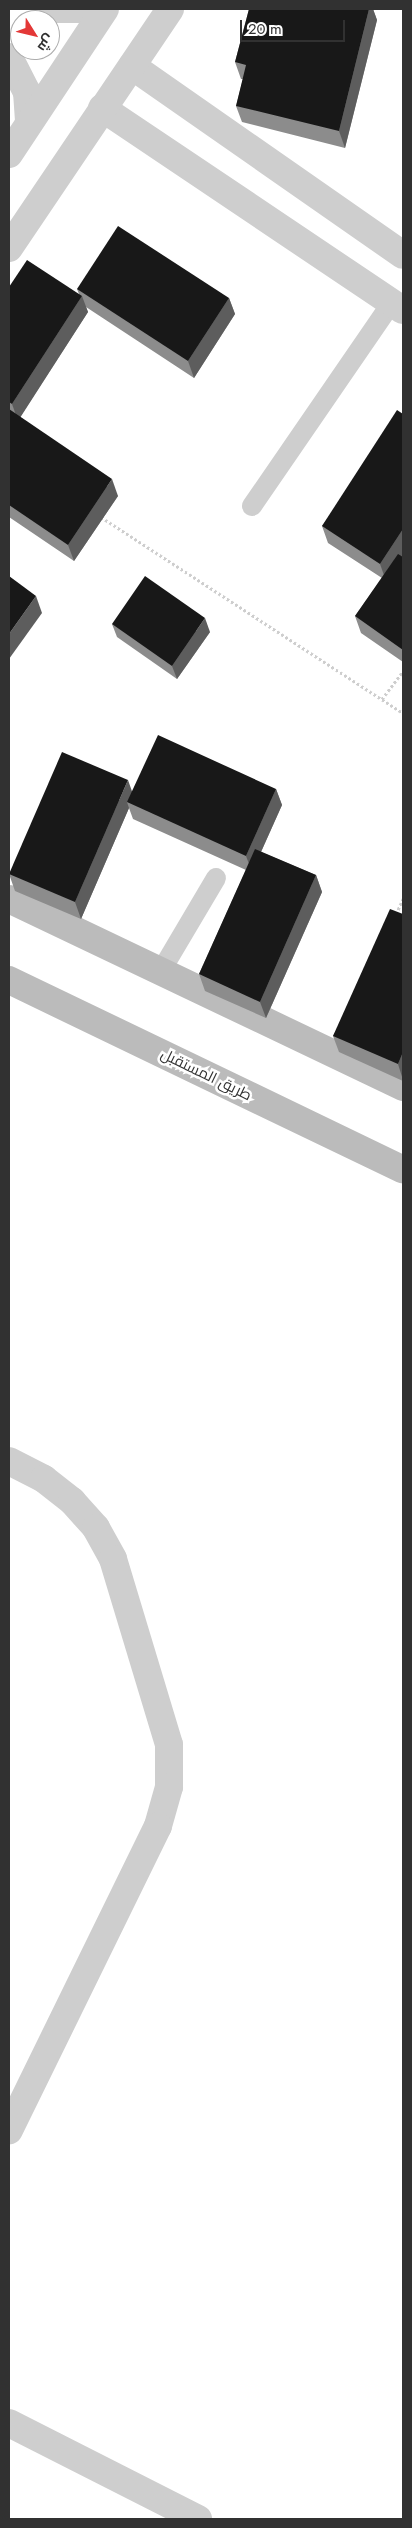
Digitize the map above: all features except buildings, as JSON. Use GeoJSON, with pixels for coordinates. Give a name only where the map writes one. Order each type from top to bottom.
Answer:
{"type":"FeatureCollection","features":[{"type":"Feature","properties":{"kind":"street"},"geometry":{"type":"LineString","coordinates":[[53,9],[87,9]]}},
{"type":"Feature","properties":{"kind":"street"},"geometry":{"type":"LineString","coordinates":[[9,154],[104,9]]}},
{"type":"Feature","properties":{"kind":"street"},"geometry":{"type":"LineString","coordinates":[[9,248],[170,9]]}},
{"type":"Feature","properties":{"kind":"street"},"geometry":{"type":"LineString","coordinates":[[9,57],[27,92],[29,122]]}},
{"type":"Feature","properties":{"kind":"street"},"geometry":{"type":"LineString","coordinates":[[132,66],[403,255]]}},
{"type":"Feature","properties":{"kind":"street"},"geometry":{"type":"LineString","coordinates":[[102,108],[400,299]]}},
{"type":"Feature","properties":{"kind":"street"},"geometry":{"type":"LineString","coordinates":[[9,899],[403,1086]]}},
{"type":"Feature","properties":{"kind":"street","name":"طريق المستقبل"},"geometry":{"type":"LineString","coordinates":[[9,980],[403,1170]]}},
{"type":"Feature","properties":{"kind":"street"},"geometry":{"type":"LineString","coordinates":[[9,1461],[44,1479],[96,1528],[113,1558],[169,1745],[169,1786],[158,1826],[9,2130]]}},
{"type":"Feature","properties":{"kind":"street"},"geometry":{"type":"LineString","coordinates":[[9,2423],[198,2519]]}},
{"type":"Feature","properties":{"kind":"lane"},"geometry":{"type":"LineString","coordinates":[[252,506],[400,299]]}},
{"type":"Feature","properties":{"kind":"lane"},"geometry":{"type":"LineString","coordinates":[[162,971],[216,878]]}},
{"type":"Feature","properties":{"kind":"path"},"geometry":{"type":"LineString","coordinates":[[92,510],[403,713]]}},
{"type":"Feature","properties":{"kind":"path"},"geometry":{"type":"LineString","coordinates":[[382,699],[403,670]]}},
{"type":"Feature","properties":{"kind":"path"},"geometry":{"type":"LineString","coordinates":[[394,917],[403,899]]}}]}
